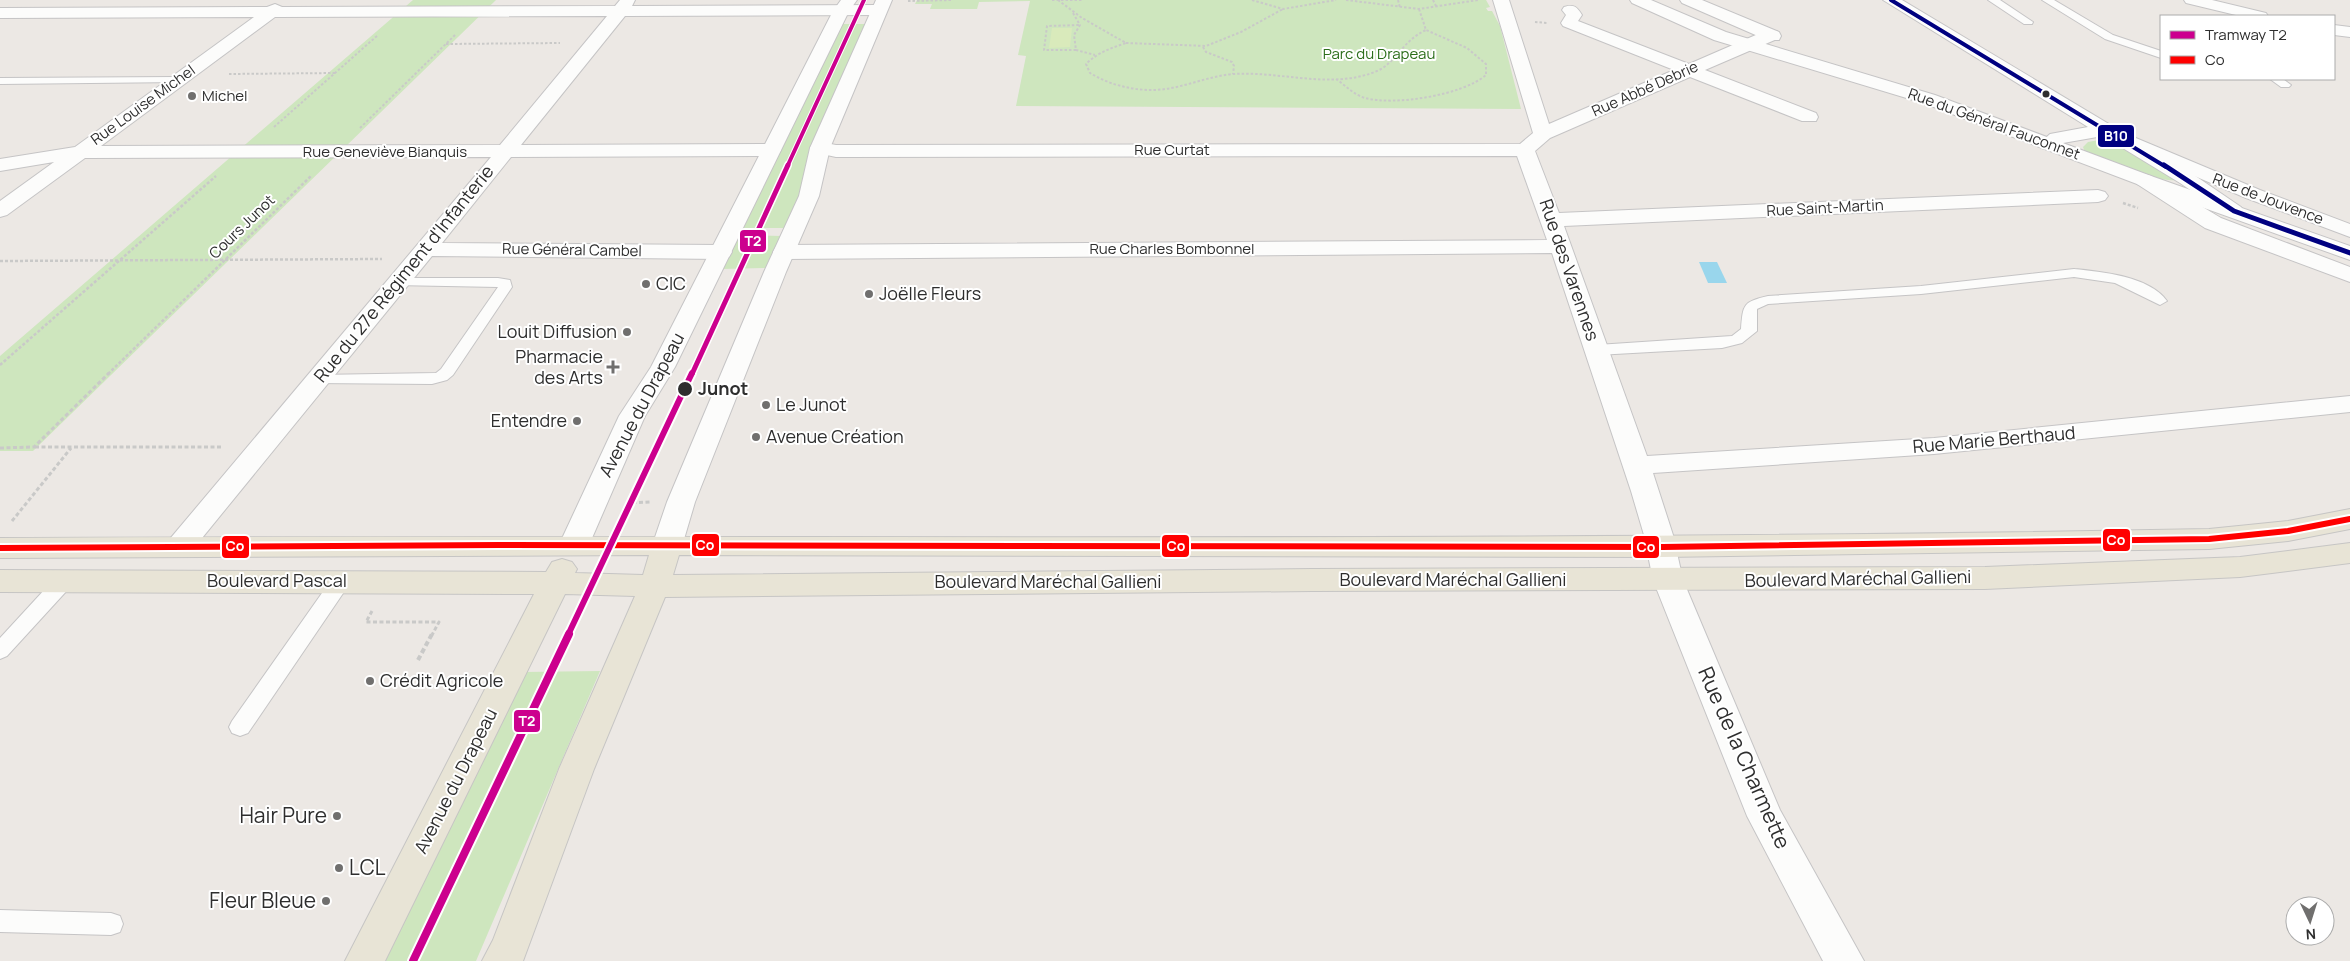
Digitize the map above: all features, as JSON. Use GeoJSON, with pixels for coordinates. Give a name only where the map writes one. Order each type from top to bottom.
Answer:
{"type":"FeatureCollection","features":[{"type":"Feature","properties":{"kind":"main road","name":"Boulevard Maréchal Gallieni"},"geometry":{"type":"LineString","coordinates":[[574,545],[1663,547],[2209,539],[2288,531],[2350,519]]}},
{"type":"Feature","properties":{"kind":"main road","name":"Boulevard Pascal"},"geometry":{"type":"LineString","coordinates":[[3,538],[179,547],[574,545]]}},
{"type":"Feature","properties":{"kind":"main road","name":"Avenue du Drapeau"},"geometry":{"type":"LineString","coordinates":[[365,961],[574,545]]}},
{"type":"Feature","properties":{"kind":"main road"},"geometry":{"type":"LineString","coordinates":[[502,961],[509,948],[587,745],[624,664],[655,586],[667,546]]}},
{"type":"Feature","properties":{"kind":"main road","name":"Boulevard Maréchal Gallieni"},"geometry":{"type":"LineString","coordinates":[[555,582],[655,586],[1312,580],[1668,580],[1995,577],[2240,567],[2350,553]]}},
{"type":"Feature","properties":{"kind":"main road","name":"Boulevard Pascal"},"geometry":{"type":"LineString","coordinates":[[0,581],[555,582]]}},
{"type":"Feature","properties":{"kind":"street","name":"Rue Louise Michel"},"geometry":{"type":"LineString","coordinates":[[0,210],[286,0]]}},
{"type":"Feature","properties":{"kind":"street"},"geometry":{"type":"LineString","coordinates":[[1501,0],[1543,134],[1525,150]]}},
{"type":"Feature","properties":{"kind":"street","name":"Rue du Général Fauconnet"},"geometry":{"type":"LineString","coordinates":[[1638,0],[1720,36],[1844,72],[1929,100],[2144,180],[2350,253]]}},
{"type":"Feature","properties":{"kind":"street","name":"Rue du Général Fauconnet"},"geometry":{"type":"LineString","coordinates":[[1688,0],[1771,35],[1844,72]]}},
{"type":"Feature","properties":{"kind":"street","name":"Rue de Jouvence"},"geometry":{"type":"LineString","coordinates":[[1891,0],[2187,179],[2234,211]]}},
{"type":"Feature","properties":{"kind":"street"},"geometry":{"type":"LineString","coordinates":[[2192,0],[2256,15]]}},
{"type":"Feature","properties":{"kind":"street"},"geometry":{"type":"LineString","coordinates":[[0,13],[480,11],[624,5],[882,5],[820,148],[810,196],[784,252],[681,502],[667,546]]}},
{"type":"Feature","properties":{"kind":"street","name":"Rue du 27e Régiment d'Infanterie"},"geometry":{"type":"LineString","coordinates":[[179,547],[399,282],[624,5]]}},
{"type":"Feature","properties":{"kind":"street","name":"Avenue du Drapeau"},"geometry":{"type":"LineString","coordinates":[[574,545],[632,416],[663,367],[845,5]]}},
{"type":"Feature","properties":{"kind":"street"},"geometry":{"type":"LineString","coordinates":[[1570,16],[1758,105],[1809,118]]}},
{"type":"Feature","properties":{"kind":"street"},"geometry":{"type":"LineString","coordinates":[[1748,44],[1771,35]]}},
{"type":"Feature","properties":{"kind":"street","name":"Rue Abbé Debrie"},"geometry":{"type":"LineString","coordinates":[[1543,134],[1748,44]]}},
{"type":"Feature","properties":{"kind":"street"},"geometry":{"type":"LineString","coordinates":[[2049,144],[2057,138],[2105,130]]}},
{"type":"Feature","properties":{"kind":"street","name":"Rue de Jouvence"},"geometry":{"type":"LineString","coordinates":[[2105,130],[2253,194],[2350,231]]}},
{"type":"Feature","properties":{"kind":"street","name":"Rue Curtat"},"geometry":{"type":"LineString","coordinates":[[820,148],[836,151],[1525,150]]}},
{"type":"Feature","properties":{"kind":"street","name":"Rue Geneviève Bianquis"},"geometry":{"type":"LineString","coordinates":[[0,165],[78,152],[771,150]]}},
{"type":"Feature","properties":{"kind":"street","name":"Rue des Varennes"},"geometry":{"type":"LineString","coordinates":[[1525,150],[1553,220],[1663,547]]}},
{"type":"Feature","properties":{"kind":"street","name":"Rue du Général Fauconnet"},"geometry":{"type":"LineString","coordinates":[[2144,180],[2212,223],[2350,275]]}},
{"type":"Feature","properties":{"kind":"street","name":"Rue Saint-Martin"},"geometry":{"type":"LineString","coordinates":[[1553,220],[2098,196]]}},
{"type":"Feature","properties":{"kind":"street","name":"Rue Charles Bombonnel"},"geometry":{"type":"LineString","coordinates":[[784,252],[1561,246]]}},
{"type":"Feature","properties":{"kind":"street","name":"Rue Général Cambel"},"geometry":{"type":"LineString","coordinates":[[420,254],[721,252]]}},
{"type":"Feature","properties":{"kind":"street","name":"Rue Marie Berthaud"},"geometry":{"type":"LineString","coordinates":[[1636,465],[1934,446],[2350,404]]}},
{"type":"Feature","properties":{"kind":"street","name":"Rue de la Charmette"},"geometry":{"type":"LineString","coordinates":[[1663,547],[1668,580],[1765,816],[1844,961]]}},
{"type":"Feature","properties":{"kind":"lane"},"geometry":{"type":"LineString","coordinates":[[1993,0],[2028,22]]}},
{"type":"Feature","properties":{"kind":"lane"},"geometry":{"type":"LineString","coordinates":[[2047,0],[2108,37],[2160,54]]}},
{"type":"Feature","properties":{"kind":"lane"},"geometry":{"type":"LineString","coordinates":[[0,81],[182,77]]}},
{"type":"Feature","properties":{"kind":"lane"},"geometry":{"type":"LineString","coordinates":[[1597,350],[1722,344],[1736,340],[1749,331],[1750,308],[1756,303],[1768,300],[1921,290],[2064,273],[2098,275],[2118,279],[2144,290],[2160,302]]}},
{"type":"Feature","properties":{"kind":"lane"},"geometry":{"type":"LineString","coordinates":[[318,380],[441,377],[447,372],[505,288],[505,283],[498,282],[399,282]]}},
{"type":"Feature","properties":{"kind":"lane"},"geometry":{"type":"LineString","coordinates":[[0,651],[65,580]]}},
{"type":"Feature","properties":{"kind":"lane"},"geometry":{"type":"LineString","coordinates":[[240,727],[341,582]]}},
{"type":"Feature","properties":{"kind":"lane"},"geometry":{"type":"LineString","coordinates":[[0,921],[111,924]]}},
{"type":"Feature","properties":{"kind":"path"},"geometry":{"type":"LineString","coordinates":[[900,0],[953,0]]}},
{"type":"Feature","properties":{"kind":"path"},"geometry":{"type":"LineString","coordinates":[[1052,0],[1083,0]]}},
{"type":"Feature","properties":{"kind":"path"},"geometry":{"type":"LineString","coordinates":[[1058,0],[1073,13],[1126,43]]}},
{"type":"Feature","properties":{"kind":"path"},"geometry":{"type":"LineString","coordinates":[[1252,0],[1283,9]]}},
{"type":"Feature","properties":{"kind":"path"},"geometry":{"type":"LineString","coordinates":[[1336,0],[1283,9],[1241,32],[1203,47],[1126,43],[1095,56],[1086,64],[1090,73],[1099,78],[1133,88],[1150,90],[1171,88],[1218,76],[1234,74],[1265,74],[1336,79],[1377,72],[1389,64],[1413,36],[1426,30]]}},
{"type":"Feature","properties":{"kind":"path"},"geometry":{"type":"LineString","coordinates":[[1346,0],[1419,10],[1481,0]]}},
{"type":"Feature","properties":{"kind":"path"},"geometry":{"type":"LineString","coordinates":[[1398,0],[1400,8]]}},
{"type":"Feature","properties":{"kind":"path"},"geometry":{"type":"LineString","coordinates":[[1433,0],[1436,6]]}},
{"type":"Feature","properties":{"kind":"path"},"geometry":{"type":"LineString","coordinates":[[1336,79],[1365,98],[1397,99],[1452,92],[1477,84],[1486,75],[1486,64],[1480,57],[1469,50],[1426,30],[1419,10]]}},
{"type":"Feature","properties":{"kind":"path"},"geometry":{"type":"LineString","coordinates":[[0,365],[336,73],[404,11]]}},
{"type":"Feature","properties":{"kind":"path","name":"Cours Junot"},"geometry":{"type":"LineString","coordinates":[[34,447],[224,259],[480,11]]}},
{"type":"Feature","properties":{"kind":"path"},"geometry":{"type":"LineString","coordinates":[[1073,13],[1080,25]]}},
{"type":"Feature","properties":{"kind":"path"},"geometry":{"type":"LineString","coordinates":[[1509,22],[1570,16]]}},
{"type":"Feature","properties":{"kind":"path"},"geometry":{"type":"LineString","coordinates":[[1076,50],[1074,35],[1080,25]]}},
{"type":"Feature","properties":{"kind":"path"},"geometry":{"type":"LineString","coordinates":[[1080,25],[1047,26],[1044,50],[1076,50],[1095,56]]}},
{"type":"Feature","properties":{"kind":"path"},"geometry":{"type":"LineString","coordinates":[[446,44],[594,43]]}},
{"type":"Feature","properties":{"kind":"path"},"geometry":{"type":"LineString","coordinates":[[1203,47],[1206,52],[1232,62],[1234,74]]}},
{"type":"Feature","properties":{"kind":"path"},"geometry":{"type":"LineString","coordinates":[[182,77],[336,73]]}},
{"type":"Feature","properties":{"kind":"path"},"geometry":{"type":"LineString","coordinates":[[0,261],[224,259],[420,254]]}},
{"type":"Feature","properties":{"kind":"path"},"geometry":{"type":"LineString","coordinates":[[0,448],[262,447]]}},
{"type":"Feature","properties":{"kind":"path"},"geometry":{"type":"LineString","coordinates":[[3,538],[72,448]]}},
{"type":"Feature","properties":{"kind":"path"},"geometry":{"type":"LineString","coordinates":[[592,502],[681,502]]}},
{"type":"Feature","properties":{"kind":"path"},"geometry":{"type":"LineString","coordinates":[[380,611],[371,611],[366,622],[439,622],[418,660]]}},
{"type":"Feature","properties":{"kind":"green space"},"geometry":{"type":"Polygon","coordinates":[[[413,0],[496,0],[33,451],[0,451],[0,356],[413,0]]]}},
{"type":"Feature","properties":{"kind":"green space","name":"Parc du Drapeau"},"geometry":{"type":"Polygon","coordinates":[[[917,0],[1486,0],[1490,7],[1486,8],[1488,11],[1492,11],[1500,26],[1521,109],[1016,106],[1026,56],[1018,55],[1030,1],[979,2],[977,9],[930,9],[932,4],[915,4],[917,0]]]}},
{"type":"Feature","properties":{"kind":"green space"},"geometry":{"type":"Polygon","coordinates":[[[840,24],[868,24],[809,151],[800,194],[785,228],[740,228],[840,24]]]}},
{"type":"Feature","properties":{"kind":"green space"},"geometry":{"type":"Polygon","coordinates":[[[1052,28],[1072,28],[1070,47],[1049,48],[1052,28]]]}},
{"type":"Feature","properties":{"kind":"green space"},"geometry":{"type":"Polygon","coordinates":[[[2110,141],[2130,149],[2177,180],[2166,180],[2143,175],[2085,152],[2083,147],[2088,142],[2110,141]]]}},
{"type":"Feature","properties":{"kind":"green space"},"geometry":{"type":"Polygon","coordinates":[[[736,235],[781,236],[767,268],[721,269],[736,235]]]}},
{"type":"Feature","properties":{"kind":"green space"},"geometry":{"type":"Polygon","coordinates":[[[600,671],[476,961],[382,961],[523,672],[600,671]]]}},
{"type":"Feature","properties":{"kind":"water"},"geometry":{"type":"Polygon","coordinates":[[[1699,262],[1717,262],[1727,283],[1708,283],[1699,262]]]}},
{"type":"Feature","properties":{"kind":"tram line","name":"T2"},"geometry":{"type":"LineString","coordinates":[[413,961],[685,389],[864,0]]}},
{"type":"Feature","properties":{"kind":"transit line","name":"B10"},"geometry":{"type":"LineString","coordinates":[[1891,0],[2187,179],[2234,211],[2350,253]]}},
{"type":"Feature","properties":{"kind":"transit line","name":"Co"},"geometry":{"type":"LineString","coordinates":[[0,548],[498,545],[1663,547],[2209,539],[2288,531],[2350,519]]}},
{"type":"Feature","properties":{"kind":"place","name":"Michel"},"geometry":{"type":"Point","coordinates":[192,96]}},
{"type":"Feature","properties":{"kind":"place","name":"CIC"},"geometry":{"type":"Point","coordinates":[646,284]}},
{"type":"Feature","properties":{"kind":"place","name":"Joëlle Fleurs"},"geometry":{"type":"Point","coordinates":[869,294]}},
{"type":"Feature","properties":{"kind":"place","name":"Louit Diffusion"},"geometry":{"type":"Point","coordinates":[627,332]}},
{"type":"Feature","properties":{"kind":"place","name":"Pharmacie des Arts"},"geometry":{"type":"Point","coordinates":[613,367]}},
{"type":"Feature","properties":{"kind":"place","name":"Junot"},"geometry":{"type":"Point","coordinates":[685,389]}},
{"type":"Feature","properties":{"kind":"place","name":"Le Junot"},"geometry":{"type":"Point","coordinates":[766,405]}},
{"type":"Feature","properties":{"kind":"place","name":"Entendre"},"geometry":{"type":"Point","coordinates":[577,421]}},
{"type":"Feature","properties":{"kind":"place","name":"Avenue Création"},"geometry":{"type":"Point","coordinates":[756,437]}},
{"type":"Feature","properties":{"kind":"place","name":"Crédit Agricole"},"geometry":{"type":"Point","coordinates":[370,681]}},
{"type":"Feature","properties":{"kind":"place","name":"Hair Pure"},"geometry":{"type":"Point","coordinates":[337,816]}},
{"type":"Feature","properties":{"kind":"place","name":"LCL"},"geometry":{"type":"Point","coordinates":[339,868]}},
{"type":"Feature","properties":{"kind":"place","name":"Fleur Bleue"},"geometry":{"type":"Point","coordinates":[326,901]}}]}
